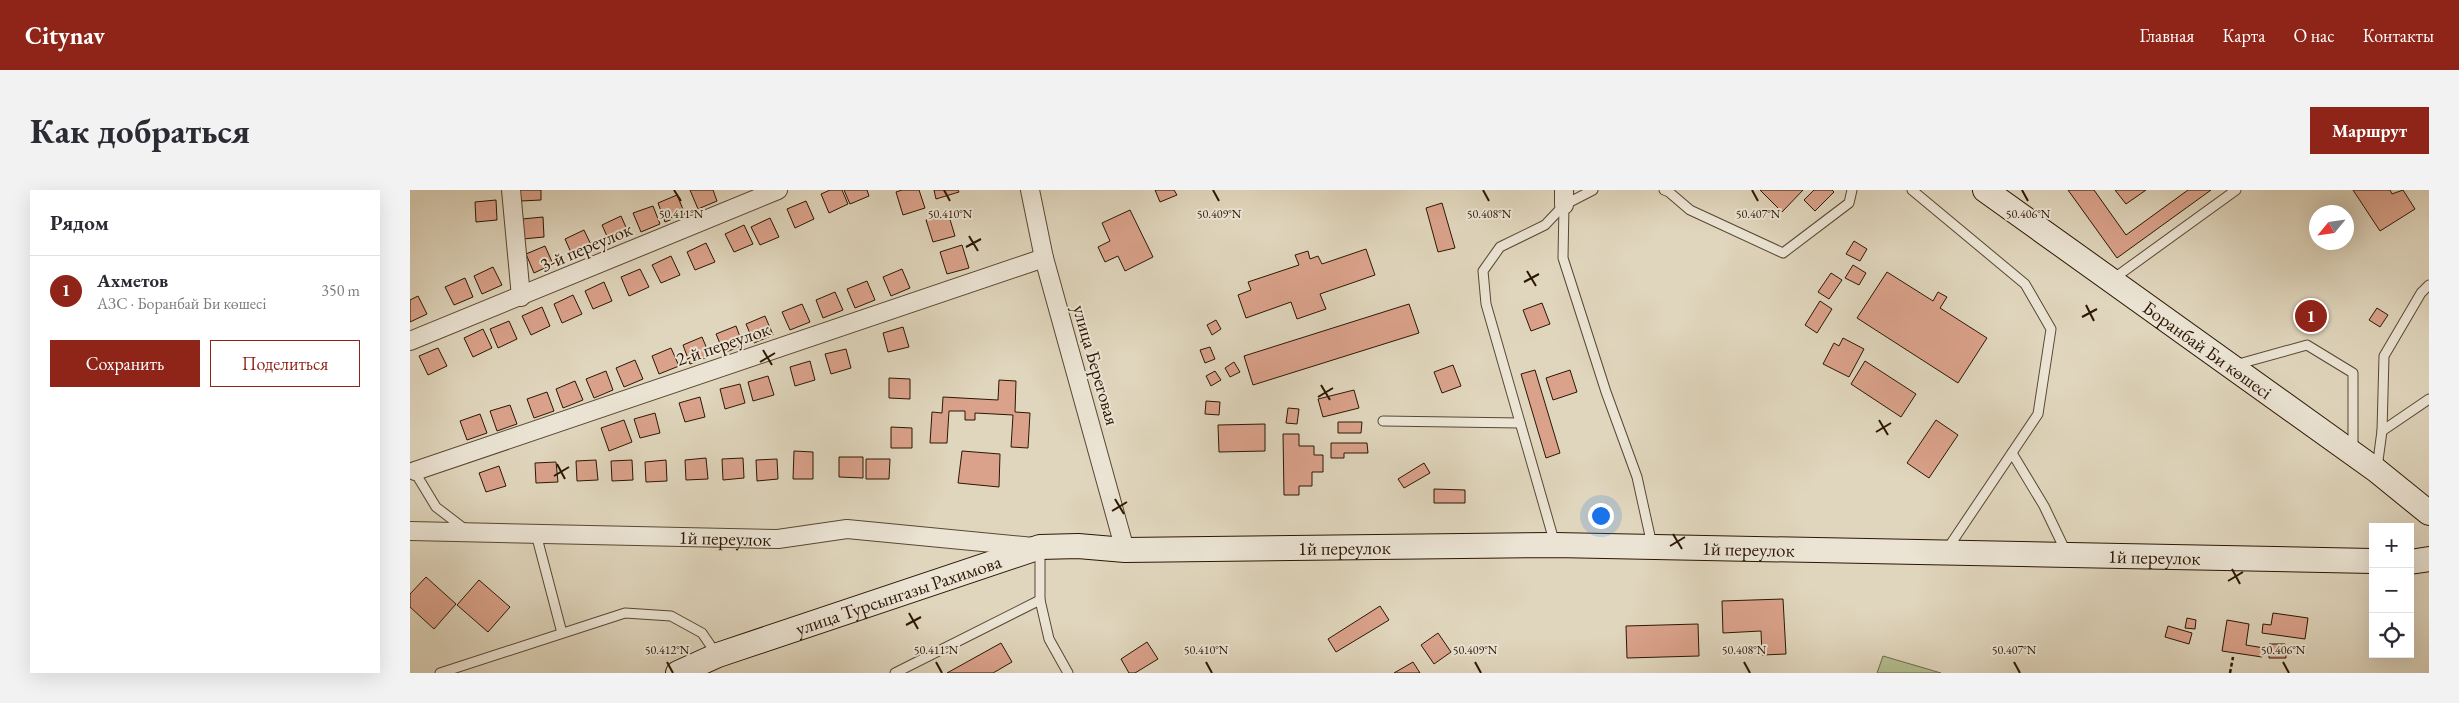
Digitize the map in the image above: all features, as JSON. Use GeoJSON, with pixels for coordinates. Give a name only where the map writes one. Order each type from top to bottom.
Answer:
{"type":"FeatureCollection","features":[{"type":"Feature","properties":{"kind":"street"},"geometry":{"type":"LineString","coordinates":[[511,190],[521,297]]}},
{"type":"Feature","properties":{"kind":"street","name":"3-й переулок"},"geometry":{"type":"LineString","coordinates":[[410,341],[778,190]]}},
{"type":"Feature","properties":{"kind":"street","name":"улица Береговая"},"geometry":{"type":"LineString","coordinates":[[1030,190],[1044,258],[1126,550]]}},
{"type":"Feature","properties":{"kind":"street","name":"Боранбай Би көшесі"},"geometry":{"type":"LineString","coordinates":[[1985,190],[2376,470],[2429,513]]}},
{"type":"Feature","properties":{"kind":"street","name":"2-й переулок"},"geometry":{"type":"LineString","coordinates":[[412,469],[1044,258]]}},
{"type":"Feature","properties":{"kind":"street","name":"1й переулок"},"geometry":{"type":"LineString","coordinates":[[410,531],[778,538],[847,529],[1040,547]]}},
{"type":"Feature","properties":{"kind":"street","name":"1й переулок"},"geometry":{"type":"LineString","coordinates":[[1126,550],[1555,545],[1945,551],[2369,561]]}},
{"type":"Feature","properties":{"kind":"street","name":"улица Турсынгазы Рахимова"},"geometry":{"type":"LineString","coordinates":[[678,673],[718,656],[1040,547],[1078,546],[1126,550]]}},
{"type":"Feature","properties":{"kind":"street"},"geometry":{"type":"LineString","coordinates":[[2414,561],[2429,559]]}},
{"type":"Feature","properties":{"kind":"lane"},"geometry":{"type":"LineString","coordinates":[[1555,545],[1486,304],[1483,271],[1500,247],[1545,225],[1564,198],[1593,190]]}},
{"type":"Feature","properties":{"kind":"lane"},"geometry":{"type":"LineString","coordinates":[[1664,190],[1670,192],[1690,210],[1783,253],[1849,203],[1852,190]]}},
{"type":"Feature","properties":{"kind":"lane"},"geometry":{"type":"LineString","coordinates":[[1912,190],[2025,284],[2051,329],[2038,414],[1945,551]]}},
{"type":"Feature","properties":{"kind":"lane"},"geometry":{"type":"LineString","coordinates":[[2111,281],[2236,190]]}},
{"type":"Feature","properties":{"kind":"lane"},"geometry":{"type":"LineString","coordinates":[[1564,198],[1563,258],[1606,392],[1637,477],[1652,546]]}},
{"type":"Feature","properties":{"kind":"lane"},"geometry":{"type":"LineString","coordinates":[[2376,470],[2382,431],[2384,356],[2421,293],[2429,285]]}},
{"type":"Feature","properties":{"kind":"lane"},"geometry":{"type":"LineString","coordinates":[[2230,366],[2306,345],[2353,373],[2353,454]]}},
{"type":"Feature","properties":{"kind":"lane"},"geometry":{"type":"LineString","coordinates":[[2382,431],[2429,399]]}},
{"type":"Feature","properties":{"kind":"lane"},"geometry":{"type":"LineString","coordinates":[[1383,421],[1520,423]]}},
{"type":"Feature","properties":{"kind":"lane"},"geometry":{"type":"LineString","coordinates":[[2012,453],[2044,506],[2067,554]]}},
{"type":"Feature","properties":{"kind":"lane"},"geometry":{"type":"LineString","coordinates":[[412,469],[436,507],[466,531]]}},
{"type":"Feature","properties":{"kind":"lane"},"geometry":{"type":"LineString","coordinates":[[536,534],[562,633]]}},
{"type":"Feature","properties":{"kind":"lane"},"geometry":{"type":"LineString","coordinates":[[1040,547],[1040,600],[1049,639],[1068,673]]}},
{"type":"Feature","properties":{"kind":"lane"},"geometry":{"type":"LineString","coordinates":[[895,673],[1040,600]]}},
{"type":"Feature","properties":{"kind":"lane"},"geometry":{"type":"LineString","coordinates":[[440,673],[625,613],[671,616],[702,633],[718,656]]}},
{"type":"Feature","properties":{"kind":"path"},"geometry":{"type":"LineString","coordinates":[[2230,673],[2233,657]]}},
{"type":"Feature","properties":{"kind":"green space"},"geometry":{"type":"Polygon","coordinates":[[[1883,656],[1941,673],[1877,673],[1883,656]]]}},
{"type":"Feature","properties":{"kind":"building"},"geometry":{"type":"Polygon","coordinates":[[[520,190],[541,190],[541,200],[521,201],[520,190]]]}},
{"type":"Feature","properties":{"kind":"building"},"geometry":{"type":"Polygon","coordinates":[[[690,190],[713,190],[717,201],[698,209],[690,190]]]}},
{"type":"Feature","properties":{"kind":"building"},"geometry":{"type":"Polygon","coordinates":[[[830,190],[842,190],[848,204],[829,213],[821,194],[830,190]]]}},
{"type":"Feature","properties":{"kind":"building"},"geometry":{"type":"Polygon","coordinates":[[[844,190],[867,190],[869,196],[850,204],[844,190]]]}},
{"type":"Feature","properties":{"kind":"building"},"geometry":{"type":"Polygon","coordinates":[[[919,190],[925,208],[903,215],[896,192],[919,190]]]}},
{"type":"Feature","properties":{"kind":"building"},"geometry":{"type":"Polygon","coordinates":[[[934,190],[958,190],[959,192],[936,199],[934,190]]]}},
{"type":"Feature","properties":{"kind":"building"},"geometry":{"type":"Polygon","coordinates":[[[1155,190],[1174,190],[1177,195],[1160,202],[1155,190]]]}},
{"type":"Feature","properties":{"kind":"building"},"geometry":{"type":"Polygon","coordinates":[[[1760,190],[1803,190],[1782,212],[1760,190]]]}},
{"type":"Feature","properties":{"kind":"building"},"geometry":{"type":"Polygon","coordinates":[[[1814,190],[1832,190],[1834,192],[1815,211],[1804,200],[1814,190]]]}},
{"type":"Feature","properties":{"kind":"building"},"geometry":{"type":"Polygon","coordinates":[[[2068,190],[2094,190],[2126,235],[2188,190],[2211,190],[2117,258],[2068,190]]]}},
{"type":"Feature","properties":{"kind":"building"},"geometry":{"type":"Polygon","coordinates":[[[2115,190],[2146,190],[2126,204],[2115,190]]]}},
{"type":"Feature","properties":{"kind":"building"},"geometry":{"type":"Polygon","coordinates":[[[2353,190],[2390,190],[2392,194],[2403,190],[2415,209],[2380,231],[2353,190]]]}},
{"type":"Feature","properties":{"kind":"building"},"geometry":{"type":"Polygon","coordinates":[[[677,195],[685,214],[665,222],[658,203],[677,195]]]}},
{"type":"Feature","properties":{"kind":"building"},"geometry":{"type":"Polygon","coordinates":[[[496,200],[497,220],[476,222],[475,202],[496,200]]]}},
{"type":"Feature","properties":{"kind":"building"},"geometry":{"type":"Polygon","coordinates":[[[806,201],[814,219],[795,228],[787,209],[806,201]]]}},
{"type":"Feature","properties":{"kind":"building"},"geometry":{"type":"Polygon","coordinates":[[[1442,203],[1455,248],[1438,252],[1426,208],[1442,203]]]}},
{"type":"Feature","properties":{"kind":"building"},"geometry":{"type":"Polygon","coordinates":[[[653,206],[660,224],[641,232],[633,213],[653,206]]]}},
{"type":"Feature","properties":{"kind":"building"},"geometry":{"type":"Polygon","coordinates":[[[1130,210],[1153,257],[1125,271],[1118,256],[1105,262],[1098,247],[1110,241],[1102,223],[1130,210]]]}},
{"type":"Feature","properties":{"kind":"building"},"geometry":{"type":"Polygon","coordinates":[[[948,213],[955,236],[933,242],[926,220],[948,213]]]}},
{"type":"Feature","properties":{"kind":"building"},"geometry":{"type":"Polygon","coordinates":[[[621,216],[629,234],[610,243],[602,225],[621,216]]]}},
{"type":"Feature","properties":{"kind":"building"},"geometry":{"type":"Polygon","coordinates":[[[543,217],[544,237],[523,239],[522,219],[543,217]]]}},
{"type":"Feature","properties":{"kind":"building"},"geometry":{"type":"Polygon","coordinates":[[[770,218],[779,237],[760,245],[751,227],[770,218]]]}},
{"type":"Feature","properties":{"kind":"building"},"geometry":{"type":"Polygon","coordinates":[[[744,225],[753,244],[734,252],[725,234],[744,225]]]}},
{"type":"Feature","properties":{"kind":"building"},"geometry":{"type":"Polygon","coordinates":[[[584,230],[593,249],[573,257],[565,239],[584,230]]]}},
{"type":"Feature","properties":{"kind":"building"},"geometry":{"type":"Polygon","coordinates":[[[1854,241],[1867,249],[1860,261],[1846,254],[1854,241]]]}},
{"type":"Feature","properties":{"kind":"building"},"geometry":{"type":"Polygon","coordinates":[[[706,243],[715,262],[695,270],[687,252],[706,243]]]}},
{"type":"Feature","properties":{"kind":"building"},"geometry":{"type":"Polygon","coordinates":[[[962,245],[969,268],[947,274],[940,252],[962,245]]]}},
{"type":"Feature","properties":{"kind":"building"},"geometry":{"type":"Polygon","coordinates":[[[545,246],[553,264],[534,273],[526,254],[545,246]]]}},
{"type":"Feature","properties":{"kind":"building"},"geometry":{"type":"Polygon","coordinates":[[[1366,249],[1375,275],[1320,294],[1326,309],[1297,319],[1291,302],[1246,318],[1238,295],[1251,290],[1248,282],[1299,265],[1295,255],[1308,251],[1310,259],[1318,256],[1322,264],[1366,249]]]}},
{"type":"Feature","properties":{"kind":"building"},"geometry":{"type":"Polygon","coordinates":[[[671,256],[680,275],[661,283],[652,265],[671,256]]]}},
{"type":"Feature","properties":{"kind":"building"},"geometry":{"type":"Polygon","coordinates":[[[1853,265],[1866,273],[1859,285],[1845,278],[1853,265]]]}},
{"type":"Feature","properties":{"kind":"building"},"geometry":{"type":"Polygon","coordinates":[[[493,267],[502,285],[482,294],[474,276],[493,267]]]}},
{"type":"Feature","properties":{"kind":"building"},"geometry":{"type":"Polygon","coordinates":[[[640,269],[649,287],[629,296],[621,277],[640,269]]]}},
{"type":"Feature","properties":{"kind":"building"},"geometry":{"type":"Polygon","coordinates":[[[902,269],[910,288],[891,296],[883,277],[902,269]]]}},
{"type":"Feature","properties":{"kind":"building"},"geometry":{"type":"Polygon","coordinates":[[[1887,272],[1933,301],[1938,292],[1947,297],[1940,308],[1987,338],[1958,383],[1857,318],[1887,272]]]}},
{"type":"Feature","properties":{"kind":"building"},"geometry":{"type":"Polygon","coordinates":[[[1831,273],[1842,280],[1829,299],[1818,292],[1831,273]]]}},
{"type":"Feature","properties":{"kind":"building"},"geometry":{"type":"Polygon","coordinates":[[[465,278],[473,297],[454,305],[445,287],[465,278]]]}},
{"type":"Feature","properties":{"kind":"building"},"geometry":{"type":"Polygon","coordinates":[[[867,281],[875,300],[855,308],[847,289],[867,281]]]}},
{"type":"Feature","properties":{"kind":"building"},"geometry":{"type":"Polygon","coordinates":[[[604,282],[612,301],[593,309],[585,291],[604,282]]]}},
{"type":"Feature","properties":{"kind":"building"},"geometry":{"type":"Polygon","coordinates":[[[835,292],[843,310],[823,318],[816,300],[835,292]]]}},
{"type":"Feature","properties":{"kind":"building"},"geometry":{"type":"Polygon","coordinates":[[[573,295],[582,314],[562,323],[554,304],[573,295]]]}},
{"type":"Feature","properties":{"kind":"building"},"geometry":{"type":"Polygon","coordinates":[[[418,296],[427,314],[410,322],[410,300],[418,296]]]}},
{"type":"Feature","properties":{"kind":"building"},"geometry":{"type":"Polygon","coordinates":[[[1820,301],[1832,309],[1817,333],[1805,325],[1820,301]]]}},
{"type":"Feature","properties":{"kind":"building"},"geometry":{"type":"Polygon","coordinates":[[[1542,303],[1550,324],[1531,331],[1523,310],[1542,303]]]}},
{"type":"Feature","properties":{"kind":"building"},"geometry":{"type":"Polygon","coordinates":[[[802,304],[810,322],[790,330],[782,312],[802,304]]]}},
{"type":"Feature","properties":{"kind":"building"},"geometry":{"type":"Polygon","coordinates":[[[1409,304],[1419,333],[1253,385],[1244,356],[1409,304]]]}},
{"type":"Feature","properties":{"kind":"building"},"geometry":{"type":"Polygon","coordinates":[[[542,307],[550,326],[531,335],[522,316],[542,307]]]}},
{"type":"Feature","properties":{"kind":"building"},"geometry":{"type":"Polygon","coordinates":[[[2377,308],[2388,315],[2380,327],[2369,320],[2377,308]]]}},
{"type":"Feature","properties":{"kind":"building"},"geometry":{"type":"Polygon","coordinates":[[[765,316],[773,335],[754,343],[746,324],[765,316]]]}},
{"type":"Feature","properties":{"kind":"building"},"geometry":{"type":"Polygon","coordinates":[[[1216,320],[1221,329],[1212,335],[1207,325],[1216,320]]]}},
{"type":"Feature","properties":{"kind":"building"},"geometry":{"type":"Polygon","coordinates":[[[509,321],[517,339],[498,348],[490,329],[509,321]]]}},
{"type":"Feature","properties":{"kind":"building"},"geometry":{"type":"Polygon","coordinates":[[[736,326],[743,345],[724,353],[716,334],[736,326]]]}},
{"type":"Feature","properties":{"kind":"building"},"geometry":{"type":"Polygon","coordinates":[[[903,327],[909,347],[888,352],[883,333],[903,327]]]}},
{"type":"Feature","properties":{"kind":"building"},"geometry":{"type":"Polygon","coordinates":[[[483,329],[492,348],[473,357],[464,338],[483,329]]]}},
{"type":"Feature","properties":{"kind":"building"},"geometry":{"type":"Polygon","coordinates":[[[702,337],[710,356],[690,364],[683,345],[702,337]]]}},
{"type":"Feature","properties":{"kind":"building"},"geometry":{"type":"Polygon","coordinates":[[[1843,338],[1864,349],[1849,377],[1823,364],[1834,343],[1839,346],[1843,338]]]}},
{"type":"Feature","properties":{"kind":"building"},"geometry":{"type":"Polygon","coordinates":[[[1210,347],[1215,359],[1205,363],[1200,350],[1210,347]]]}},
{"type":"Feature","properties":{"kind":"building"},"geometry":{"type":"Polygon","coordinates":[[[438,348],[447,366],[428,375],[419,356],[438,348]]]}},
{"type":"Feature","properties":{"kind":"building"},"geometry":{"type":"Polygon","coordinates":[[[671,348],[679,366],[659,374],[652,356],[671,348]]]}},
{"type":"Feature","properties":{"kind":"building"},"geometry":{"type":"Polygon","coordinates":[[[846,349],[851,368],[831,374],[825,354],[846,349]]]}},
{"type":"Feature","properties":{"kind":"building"},"geometry":{"type":"Polygon","coordinates":[[[635,360],[643,379],[624,387],[616,368],[635,360]]]}},
{"type":"Feature","properties":{"kind":"building"},"geometry":{"type":"Polygon","coordinates":[[[810,361],[815,380],[795,386],[790,367],[810,361]]]}},
{"type":"Feature","properties":{"kind":"building"},"geometry":{"type":"Polygon","coordinates":[[[1865,361],[1916,394],[1901,417],[1851,384],[1865,361]]]}},
{"type":"Feature","properties":{"kind":"building"},"geometry":{"type":"Polygon","coordinates":[[[1234,362],[1240,372],[1230,377],[1225,368],[1234,362]]]}},
{"type":"Feature","properties":{"kind":"building"},"geometry":{"type":"Polygon","coordinates":[[[1453,365],[1461,386],[1442,393],[1434,372],[1453,365]]]}},
{"type":"Feature","properties":{"kind":"building"},"geometry":{"type":"Polygon","coordinates":[[[1535,370],[1560,453],[1546,458],[1521,374],[1535,370]]]}},
{"type":"Feature","properties":{"kind":"building"},"geometry":{"type":"Polygon","coordinates":[[[1570,370],[1577,392],[1553,400],[1546,378],[1570,370]]]}},
{"type":"Feature","properties":{"kind":"building"},"geometry":{"type":"Polygon","coordinates":[[[606,371],[613,390],[594,398],[586,379],[606,371]]]}},
{"type":"Feature","properties":{"kind":"building"},"geometry":{"type":"Polygon","coordinates":[[[1215,371],[1221,380],[1211,386],[1206,376],[1215,371]]]}},
{"type":"Feature","properties":{"kind":"building"},"geometry":{"type":"Polygon","coordinates":[[[768,376],[774,395],[753,401],[748,382],[768,376]]]}},
{"type":"Feature","properties":{"kind":"building"},"geometry":{"type":"Polygon","coordinates":[[[889,378],[910,379],[910,399],[889,398],[889,378]]]}},
{"type":"Feature","properties":{"kind":"building"},"geometry":{"type":"Polygon","coordinates":[[[999,380],[1016,381],[1015,412],[1030,413],[1028,448],[1011,447],[1013,415],[975,413],[975,420],[965,420],[965,411],[949,411],[947,443],[930,443],[932,412],[942,413],[943,397],[998,400],[999,380]]]}},
{"type":"Feature","properties":{"kind":"building"},"geometry":{"type":"Polygon","coordinates":[[[575,381],[583,400],[563,408],[556,389],[575,381]]]}},
{"type":"Feature","properties":{"kind":"building"},"geometry":{"type":"Polygon","coordinates":[[[740,384],[745,403],[725,409],[720,389],[740,384]]]}},
{"type":"Feature","properties":{"kind":"building"},"geometry":{"type":"Polygon","coordinates":[[[1354,390],[1359,408],[1323,417],[1318,399],[1354,390]]]}},
{"type":"Feature","properties":{"kind":"building"},"geometry":{"type":"Polygon","coordinates":[[[547,392],[554,411],[534,418],[527,399],[547,392]]]}},
{"type":"Feature","properties":{"kind":"building"},"geometry":{"type":"Polygon","coordinates":[[[700,397],[705,417],[685,422],[679,403],[700,397]]]}},
{"type":"Feature","properties":{"kind":"building"},"geometry":{"type":"Polygon","coordinates":[[[1206,401],[1220,402],[1219,415],[1205,414],[1206,401]]]}},
{"type":"Feature","properties":{"kind":"building"},"geometry":{"type":"Polygon","coordinates":[[[510,405],[517,424],[497,431],[490,411],[510,405]]]}},
{"type":"Feature","properties":{"kind":"building"},"geometry":{"type":"Polygon","coordinates":[[[1288,408],[1299,409],[1297,424],[1286,423],[1288,408]]]}},
{"type":"Feature","properties":{"kind":"building"},"geometry":{"type":"Polygon","coordinates":[[[655,413],[660,433],[640,438],[634,419],[655,413]]]}},
{"type":"Feature","properties":{"kind":"building"},"geometry":{"type":"Polygon","coordinates":[[[480,414],[487,433],[467,440],[460,421],[480,414]]]}},
{"type":"Feature","properties":{"kind":"building"},"geometry":{"type":"Polygon","coordinates":[[[624,420],[632,442],[609,451],[601,428],[624,420]]]}},
{"type":"Feature","properties":{"kind":"building"},"geometry":{"type":"Polygon","coordinates":[[[1936,420],[1958,435],[1929,478],[1907,463],[1936,420]]]}},
{"type":"Feature","properties":{"kind":"building"},"geometry":{"type":"Polygon","coordinates":[[[1338,422],[1362,422],[1361,433],[1338,433],[1338,422]]]}},
{"type":"Feature","properties":{"kind":"building"},"geometry":{"type":"Polygon","coordinates":[[[1265,424],[1265,451],[1219,452],[1218,425],[1265,424]]]}},
{"type":"Feature","properties":{"kind":"building"},"geometry":{"type":"Polygon","coordinates":[[[891,427],[912,428],[912,448],[891,448],[891,427]]]}},
{"type":"Feature","properties":{"kind":"building"},"geometry":{"type":"Polygon","coordinates":[[[1283,434],[1299,434],[1299,446],[1314,446],[1314,455],[1323,455],[1323,472],[1312,472],[1312,486],[1299,486],[1299,495],[1284,495],[1283,434]]]}},
{"type":"Feature","properties":{"kind":"building"},"geometry":{"type":"Polygon","coordinates":[[[1331,443],[1367,443],[1368,453],[1344,453],[1344,458],[1331,458],[1331,443]]]}},
{"type":"Feature","properties":{"kind":"building"},"geometry":{"type":"Polygon","coordinates":[[[794,451],[813,452],[813,479],[793,479],[794,451]]]}},
{"type":"Feature","properties":{"kind":"building"},"geometry":{"type":"Polygon","coordinates":[[[962,451],[1000,454],[999,487],[958,483],[962,451]]]}},
{"type":"Feature","properties":{"kind":"building"},"geometry":{"type":"Polygon","coordinates":[[[839,457],[863,457],[863,478],[839,477],[839,457]]]}},
{"type":"Feature","properties":{"kind":"building"},"geometry":{"type":"Polygon","coordinates":[[[706,458],[708,479],[686,480],[685,460],[706,458]]]}},
{"type":"Feature","properties":{"kind":"building"},"geometry":{"type":"Polygon","coordinates":[[[743,458],[744,478],[723,480],[722,459],[743,458]]]}},
{"type":"Feature","properties":{"kind":"building"},"geometry":{"type":"Polygon","coordinates":[[[777,459],[778,479],[757,481],[756,460],[777,459]]]}},
{"type":"Feature","properties":{"kind":"building"},"geometry":{"type":"Polygon","coordinates":[[[866,459],[890,459],[889,479],[866,479],[866,459]]]}},
{"type":"Feature","properties":{"kind":"building"},"geometry":{"type":"Polygon","coordinates":[[[596,460],[598,480],[577,481],[576,461],[596,460]]]}},
{"type":"Feature","properties":{"kind":"building"},"geometry":{"type":"Polygon","coordinates":[[[632,460],[633,480],[612,481],[611,461],[632,460]]]}},
{"type":"Feature","properties":{"kind":"building"},"geometry":{"type":"Polygon","coordinates":[[[666,460],[667,481],[646,482],[645,462],[666,460]]]}},
{"type":"Feature","properties":{"kind":"building"},"geometry":{"type":"Polygon","coordinates":[[[556,462],[558,482],[536,483],[535,463],[556,462]]]}},
{"type":"Feature","properties":{"kind":"building"},"geometry":{"type":"Polygon","coordinates":[[[1424,463],[1430,473],[1404,488],[1398,479],[1424,463]]]}},
{"type":"Feature","properties":{"kind":"building"},"geometry":{"type":"Polygon","coordinates":[[[499,466],[506,486],[486,492],[479,473],[499,466]]]}},
{"type":"Feature","properties":{"kind":"building"},"geometry":{"type":"Polygon","coordinates":[[[1434,489],[1465,490],[1465,503],[1434,503],[1434,489]]]}},
{"type":"Feature","properties":{"kind":"building"},"geometry":{"type":"Polygon","coordinates":[[[426,577],[456,604],[434,629],[410,607],[410,594],[426,577]]]}},
{"type":"Feature","properties":{"kind":"building"},"geometry":{"type":"Polygon","coordinates":[[[479,580],[510,607],[488,632],[457,605],[479,580]]]}},
{"type":"Feature","properties":{"kind":"building"},"geometry":{"type":"Polygon","coordinates":[[[1783,599],[1786,654],[1762,655],[1761,631],[1723,633],[1722,601],[1783,599]]]}},
{"type":"Feature","properties":{"kind":"building"},"geometry":{"type":"Polygon","coordinates":[[[1380,606],[1389,620],[1336,652],[1328,639],[1380,606]]]}},
{"type":"Feature","properties":{"kind":"building"},"geometry":{"type":"Polygon","coordinates":[[[2273,613],[2308,618],[2305,639],[2262,633],[2263,624],[2271,625],[2273,613]]]}},
{"type":"Feature","properties":{"kind":"building"},"geometry":{"type":"Polygon","coordinates":[[[2187,618],[2196,620],[2195,629],[2185,628],[2187,618]]]}},
{"type":"Feature","properties":{"kind":"building"},"geometry":{"type":"Polygon","coordinates":[[[2227,620],[2249,624],[2246,645],[2264,648],[2262,657],[2222,651],[2227,620]]]}},
{"type":"Feature","properties":{"kind":"building"},"geometry":{"type":"Polygon","coordinates":[[[1698,624],[1699,656],[1627,658],[1626,626],[1698,624]]]}},
{"type":"Feature","properties":{"kind":"building"},"geometry":{"type":"Polygon","coordinates":[[[2168,626],[2192,633],[2189,644],[2165,637],[2168,626]]]}},
{"type":"Feature","properties":{"kind":"building"},"geometry":{"type":"Polygon","coordinates":[[[1438,633],[1451,652],[1434,664],[1421,645],[1438,633]]]}},
{"type":"Feature","properties":{"kind":"building"},"geometry":{"type":"Polygon","coordinates":[[[1147,642],[1158,659],[1135,673],[1129,673],[1121,659],[1147,642]]]}},
{"type":"Feature","properties":{"kind":"building"},"geometry":{"type":"Polygon","coordinates":[[[1001,643],[1012,662],[993,673],[947,673],[1001,643]]]}},
{"type":"Feature","properties":{"kind":"building"},"geometry":{"type":"Polygon","coordinates":[[[2269,644],[2285,644],[2286,658],[2269,658],[2269,644]]]}},
{"type":"Feature","properties":{"kind":"building"},"geometry":{"type":"Polygon","coordinates":[[[1413,662],[1420,673],[1394,673],[1413,662]]]}},
{"type":"Feature","properties":{"kind":"place","name":"Ахметов"},"geometry":{"type":"Point","coordinates":[2311,316]}}]}
